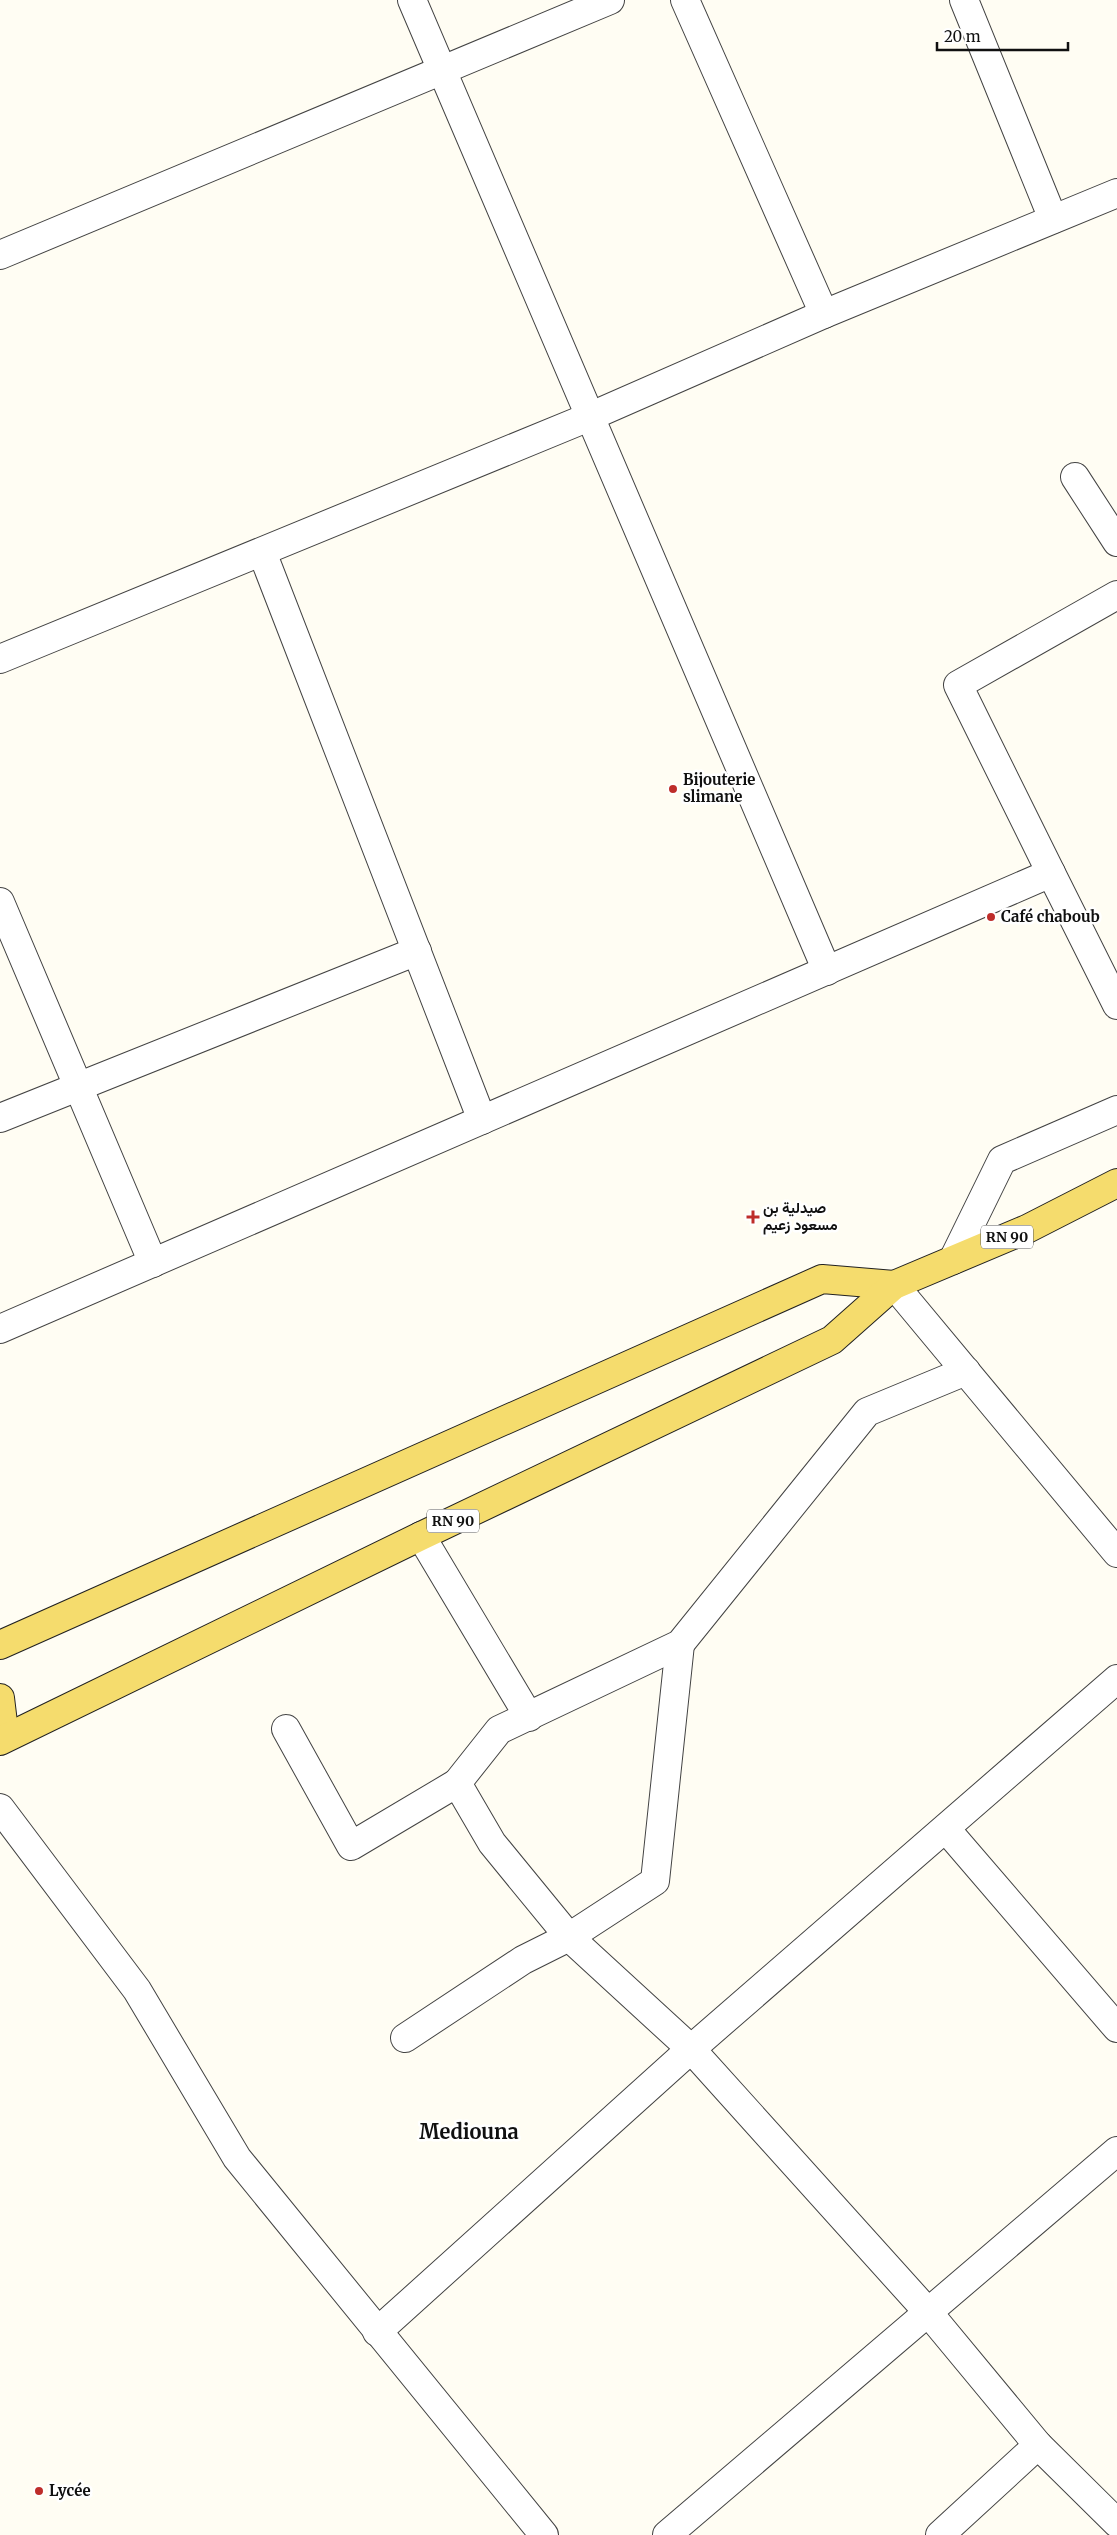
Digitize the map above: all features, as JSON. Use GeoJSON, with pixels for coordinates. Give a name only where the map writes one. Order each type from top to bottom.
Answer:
{"type":"FeatureCollection","features":[{"type":"Feature","properties":{"kind":"main road","name":"RN 90"},"geometry":{"type":"LineString","coordinates":[[0,1741],[421,1536],[832,1340],[894,1285],[1027,1229],[1117,1182]]}},
{"type":"Feature","properties":{"kind":"main road","name":"RN 90"},"geometry":{"type":"LineString","coordinates":[[0,1645],[822,1279],[894,1285]]}},
{"type":"Feature","properties":{"kind":"main road"},"geometry":{"type":"LineString","coordinates":[[0,1698],[3,1723],[0,1736]]}},
{"type":"Feature","properties":{"kind":"street"},"geometry":{"type":"LineString","coordinates":[[412,0],[827,971]]}},
{"type":"Feature","properties":{"kind":"street"},"geometry":{"type":"LineString","coordinates":[[0,255],[610,0]]}},
{"type":"Feature","properties":{"kind":"street"},"geometry":{"type":"LineString","coordinates":[[685,0],[824,314]]}},
{"type":"Feature","properties":{"kind":"street"},"geometry":{"type":"LineString","coordinates":[[964,0],[1053,219]]}},
{"type":"Feature","properties":{"kind":"street"},"geometry":{"type":"LineString","coordinates":[[0,660],[589,417],[824,314],[1117,193]]}},
{"type":"Feature","properties":{"kind":"street"},"geometry":{"type":"LineString","coordinates":[[1074,477],[1117,542]]}},
{"type":"Feature","properties":{"kind":"street"},"geometry":{"type":"LineString","coordinates":[[262,552],[482,1120]]}},
{"type":"Feature","properties":{"kind":"street"},"geometry":{"type":"LineString","coordinates":[[1117,595],[958,685],[1117,1005]]}},
{"type":"Feature","properties":{"kind":"street"},"geometry":{"type":"LineString","coordinates":[[0,1330],[1051,873]]}},
{"type":"Feature","properties":{"kind":"street"},"geometry":{"type":"LineString","coordinates":[[0,902],[77,1088],[153,1263]]}},
{"type":"Feature","properties":{"kind":"street"},"geometry":{"type":"LineString","coordinates":[[0,1118],[417,951]]}},
{"type":"Feature","properties":{"kind":"street"},"geometry":{"type":"LineString","coordinates":[[954,1260],[1002,1160],[1117,1110]]}},
{"type":"Feature","properties":{"kind":"street"},"geometry":{"type":"LineString","coordinates":[[894,1285],[1117,1553]]}},
{"type":"Feature","properties":{"kind":"street"},"geometry":{"type":"LineString","coordinates":[[286,1728],[351,1846],[457,1783],[499,1730],[680,1644],[867,1412],[966,1372]]}},
{"type":"Feature","properties":{"kind":"street"},"geometry":{"type":"LineString","coordinates":[[421,1536],[529,1717]]}},
{"type":"Feature","properties":{"kind":"street"},"geometry":{"type":"LineString","coordinates":[[405,2038],[523,1960],[569,1938],[655,1882],[680,1644]]}},
{"type":"Feature","properties":{"kind":"street"},"geometry":{"type":"LineString","coordinates":[[377,2332],[691,2048],[1117,1679]]}},
{"type":"Feature","properties":{"kind":"street"},"geometry":{"type":"LineString","coordinates":[[457,1783],[492,1843],[569,1938],[691,2048],[927,2311],[1038,2445],[1117,2523]]}},
{"type":"Feature","properties":{"kind":"street"},"geometry":{"type":"LineString","coordinates":[[0,1808],[137,1990],[237,2158],[544,2535]]}},
{"type":"Feature","properties":{"kind":"street"},"geometry":{"type":"LineString","coordinates":[[946,1829],[1117,2028]]}},
{"type":"Feature","properties":{"kind":"street"},"geometry":{"type":"LineString","coordinates":[[667,2535],[927,2311],[1117,2152]]}},
{"type":"Feature","properties":{"kind":"street"},"geometry":{"type":"LineString","coordinates":[[940,2535],[1038,2445]]}},
{"type":"Feature","properties":{"kind":"place","name":"Bijouterie slimane"},"geometry":{"type":"Point","coordinates":[673,789]}},
{"type":"Feature","properties":{"kind":"place","name":"Café chaboub"},"geometry":{"type":"Point","coordinates":[991,917]}},
{"type":"Feature","properties":{"kind":"place","name":"صيدلية بن مسعود زعيم"},"geometry":{"type":"Point","coordinates":[753,1217]}},
{"type":"Feature","properties":{"kind":"place","name":"Lycée"},"geometry":{"type":"Point","coordinates":[39,2491]}},
{"type":"Feature","properties":{"kind":"district","name":"Mediouna"},"geometry":{"type":"Point","coordinates":[469,2132]}}]}
